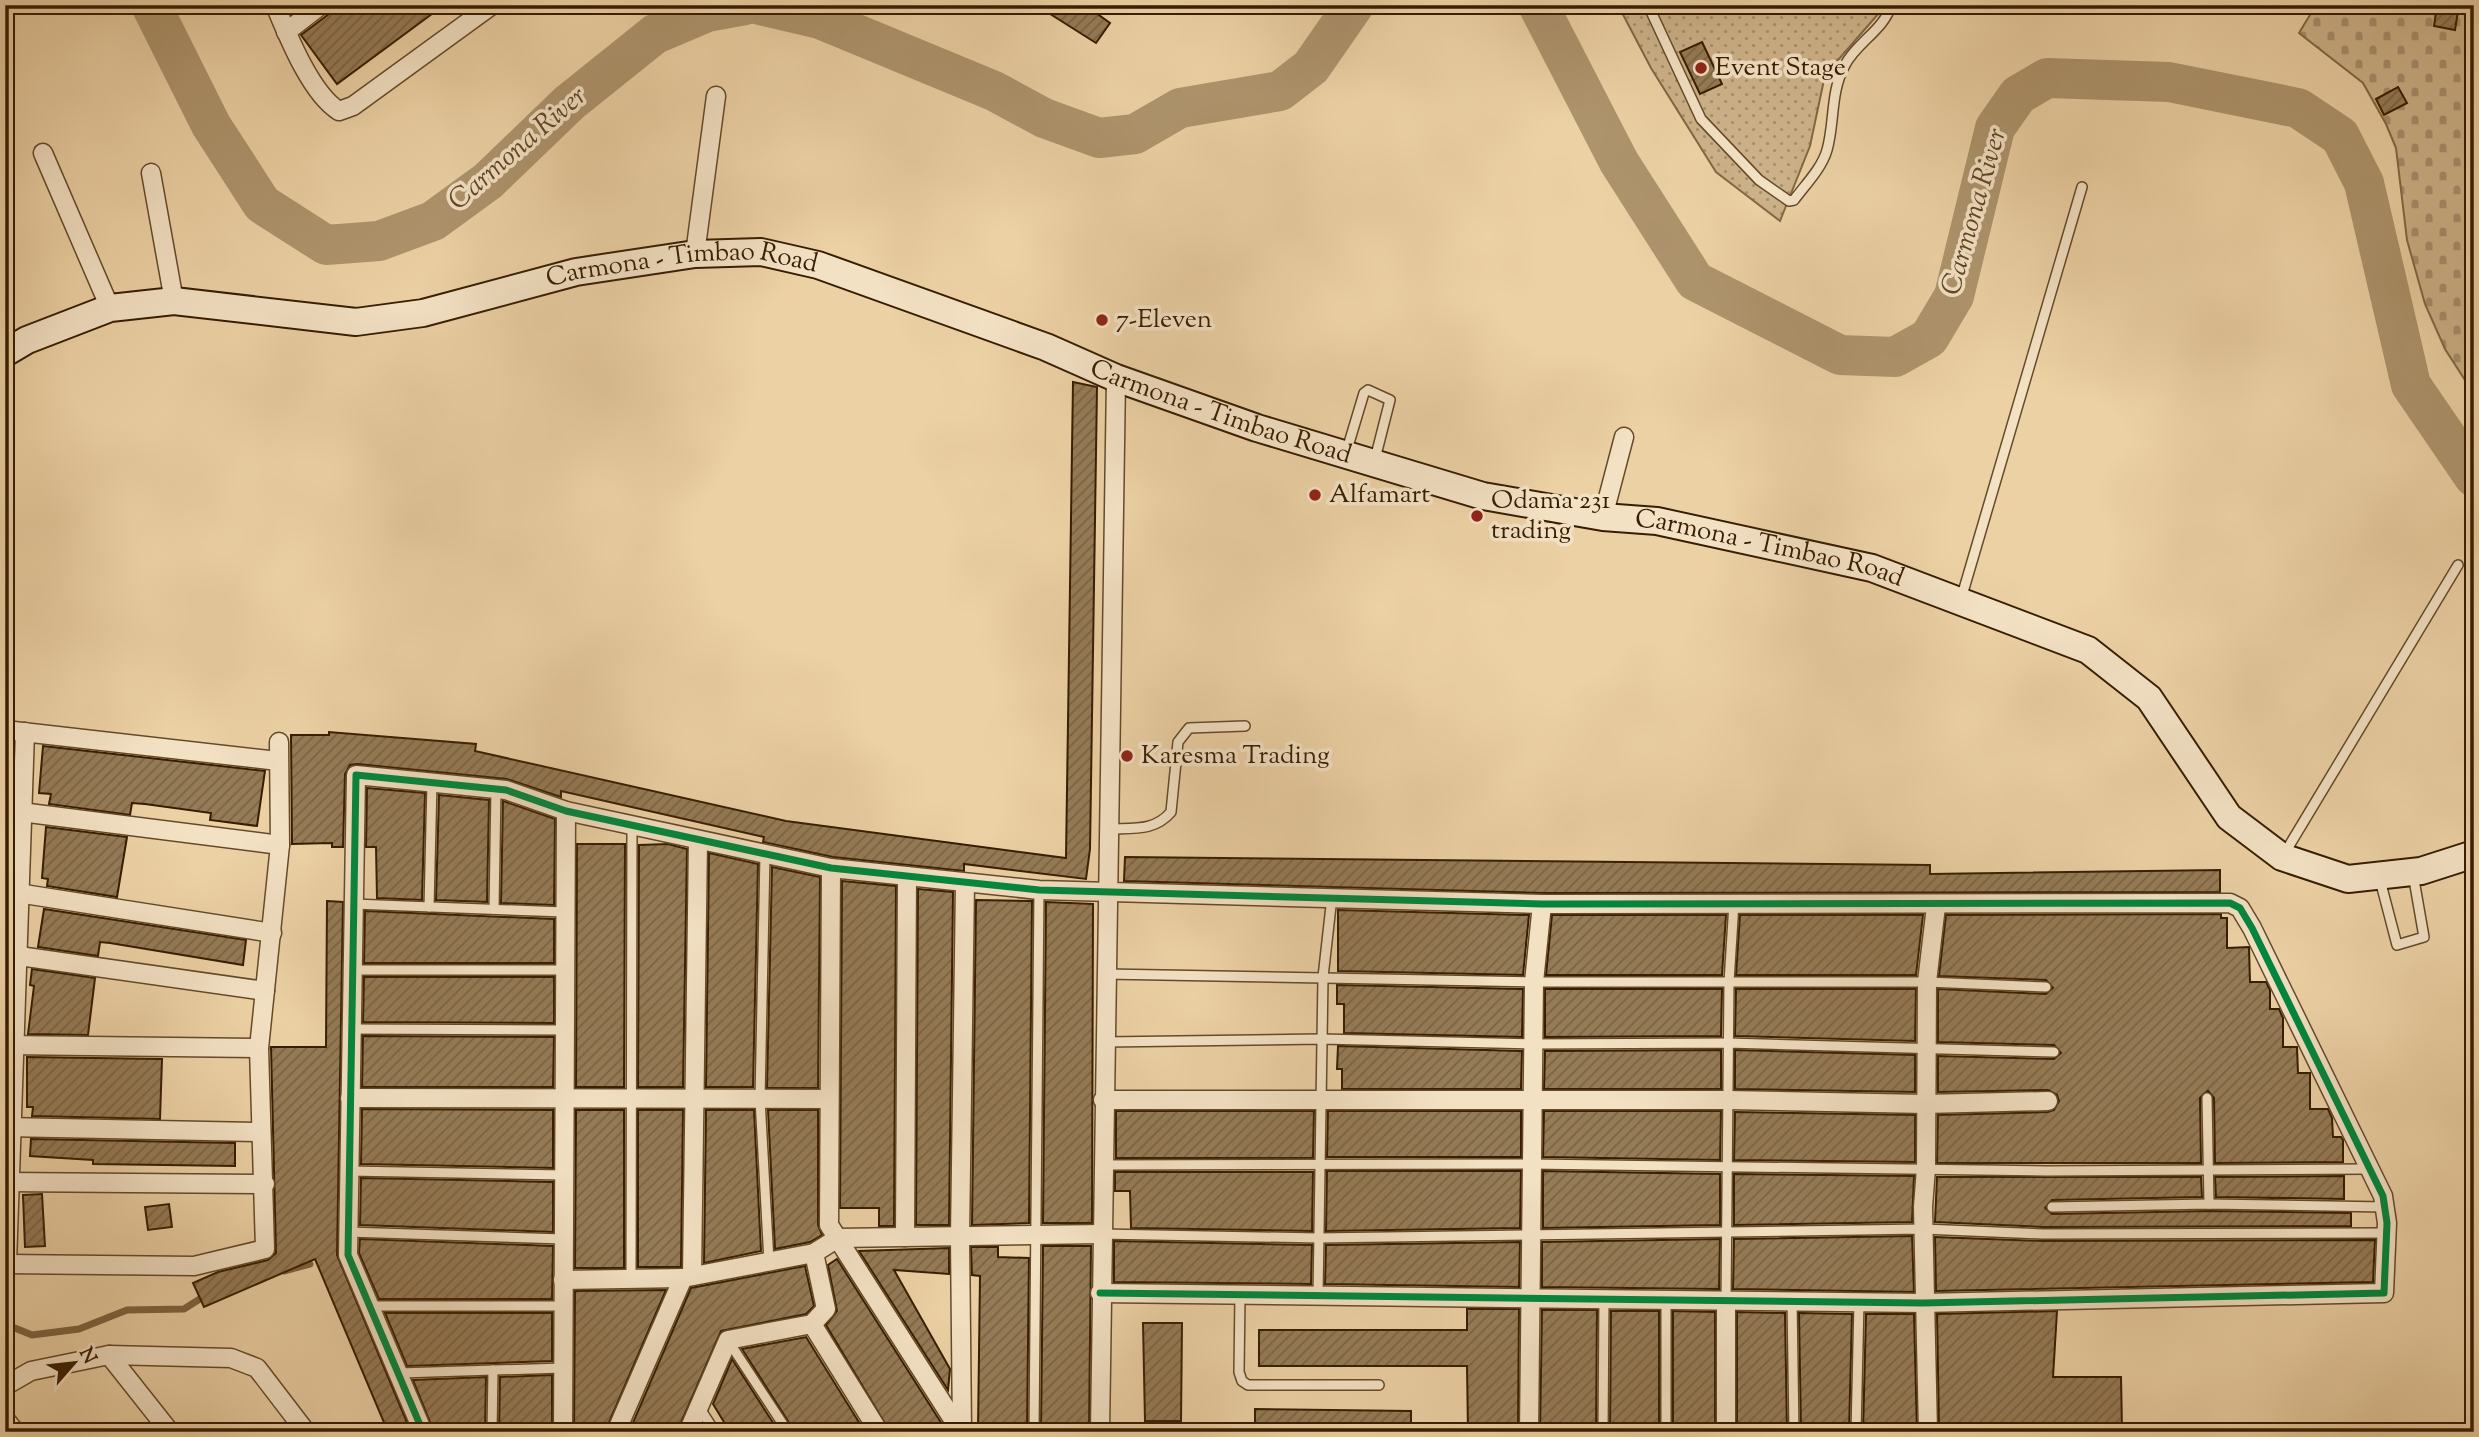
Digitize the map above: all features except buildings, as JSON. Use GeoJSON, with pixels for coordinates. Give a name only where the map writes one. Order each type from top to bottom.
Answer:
{"type":"FeatureCollection","features":[{"type":"Feature","properties":{"kind":"main road","name":"Carmona - Timbao Road"},"geometry":{"type":"LineString","coordinates":[[5,353],[27,340],[110,308],[174,301],[356,322],[423,313],[576,272],[695,254],[761,252],[818,265],[1046,347],[1116,379],[1345,455],[1483,496],[1603,517],[1657,521],[1872,568],[2088,650],[2149,698],[2230,817],[2282,857],[2348,879],[2412,872],[2474,854]]}},
{"type":"Feature","properties":{"kind":"street"},"geometry":{"type":"LineString","coordinates":[[275,5],[286,32],[326,103],[340,111],[353,106],[492,5]]}},
{"type":"Feature","properties":{"kind":"street"},"geometry":{"type":"LineString","coordinates":[[286,32],[321,5]]}},
{"type":"Feature","properties":{"kind":"street"},"geometry":{"type":"LineString","coordinates":[[695,254],[716,96]]}},
{"type":"Feature","properties":{"kind":"street"},"geometry":{"type":"LineString","coordinates":[[43,153],[110,308]]}},
{"type":"Feature","properties":{"kind":"street"},"geometry":{"type":"LineString","coordinates":[[151,173],[174,301]]}},
{"type":"Feature","properties":{"kind":"street"},"geometry":{"type":"LineString","coordinates":[[1100,1430],[1116,379]]}},
{"type":"Feature","properties":{"kind":"street"},"geometry":{"type":"LineString","coordinates":[[1603,517],[1624,437]]}},
{"type":"Feature","properties":{"kind":"street"},"geometry":{"type":"LineString","coordinates":[[5,730],[278,761]]}},
{"type":"Feature","properties":{"kind":"street"},"geometry":{"type":"LineString","coordinates":[[26,732],[13,811],[6,1264],[194,1266],[265,1249],[259,1048],[279,845],[279,742]]}},
{"type":"Feature","properties":{"kind":"street"},"geometry":{"type":"LineString","coordinates":[[424,1432],[348,1255],[356,775],[496,789],[566,811],[831,868],[1039,890],[1542,904],[1936,906],[2230,903],[2240,908],[2383,1196],[2387,1233],[2384,1293],[1923,1303],[1100,1293]]}},
{"type":"Feature","properties":{"kind":"street"},"geometry":{"type":"LineString","coordinates":[[13,811],[279,845]]}},
{"type":"Feature","properties":{"kind":"street"},"geometry":{"type":"LineString","coordinates":[[563,1432],[562,1030],[566,811]]}},
{"type":"Feature","properties":{"kind":"street"},"geometry":{"type":"LineString","coordinates":[[616,1432],[687,1277],[698,840]]}},
{"type":"Feature","properties":{"kind":"street"},"geometry":{"type":"LineString","coordinates":[[831,868],[829,1225],[961,1432]]}},
{"type":"Feature","properties":{"kind":"street"},"geometry":{"type":"LineString","coordinates":[[905,1237],[907,876]]}},
{"type":"Feature","properties":{"kind":"street"},"geometry":{"type":"LineString","coordinates":[[961,1432],[960,1237],[965,883]]}},
{"type":"Feature","properties":{"kind":"street"},"geometry":{"type":"LineString","coordinates":[[13,892],[272,933]]}},
{"type":"Feature","properties":{"kind":"street"},"geometry":{"type":"LineString","coordinates":[[1529,1432],[1528,1298],[1534,982],[1542,904]]}},
{"type":"Feature","properties":{"kind":"street"},"geometry":{"type":"LineString","coordinates":[[1928,1432],[1923,1229],[1927,982],[1936,906]]}},
{"type":"Feature","properties":{"kind":"street"},"geometry":{"type":"LineString","coordinates":[[12,954],[265,991]]}},
{"type":"Feature","properties":{"kind":"street"},"geometry":{"type":"LineString","coordinates":[[10,1046],[259,1048]]}},
{"type":"Feature","properties":{"kind":"street"},"geometry":{"type":"LineString","coordinates":[[350,1098],[829,1099]]}},
{"type":"Feature","properties":{"kind":"street"},"geometry":{"type":"LineString","coordinates":[[1103,1100],[1728,1100],[1925,1104],[2048,1101]]}},
{"type":"Feature","properties":{"kind":"street"},"geometry":{"type":"LineString","coordinates":[[8,1127],[261,1132]]}},
{"type":"Feature","properties":{"kind":"street"},"geometry":{"type":"LineString","coordinates":[[8,1182],[265,1184]]}},
{"type":"Feature","properties":{"kind":"street"},"geometry":{"type":"LineString","coordinates":[[563,1280],[687,1277],[814,1253],[838,1238],[1101,1234]]}},
{"type":"Feature","properties":{"kind":"street"},"geometry":{"type":"LineString","coordinates":[[688,1432],[728,1340],[812,1324],[826,1309],[814,1253]]}},
{"type":"Feature","properties":{"kind":"street"},"geometry":{"type":"LineString","coordinates":[[1726,1432],[1727,1301]]}},
{"type":"Feature","properties":{"kind":"street"},"geometry":{"type":"LineString","coordinates":[[812,1324],[879,1432]]}},
{"type":"Feature","properties":{"kind":"street"},"geometry":{"type":"LineString","coordinates":[[5,1386],[31,1371],[109,1355],[231,1358],[257,1368],[306,1432]]}},
{"type":"Feature","properties":{"kind":"street"},"geometry":{"type":"LineString","coordinates":[[109,1355],[170,1432]]}},
{"type":"Feature","properties":{"kind":"street"},"geometry":{"type":"LineString","coordinates":[[5,1419],[15,1432]]}},
{"type":"Feature","properties":{"kind":"lane"},"geometry":{"type":"LineString","coordinates":[[1648,5],[1689,100],[1701,119],[1759,180],[1789,201],[1794,200],[1824,159],[1837,83],[1843,67],[1853,50],[1885,18],[1891,5]]}},
{"type":"Feature","properties":{"kind":"lane"},"geometry":{"type":"LineString","coordinates":[[1961,600],[2082,187]]}},
{"type":"Feature","properties":{"kind":"lane"},"geometry":{"type":"LineString","coordinates":[[1345,455],[1364,393],[1368,390],[1390,400],[1374,464]]}},
{"type":"Feature","properties":{"kind":"lane"},"geometry":{"type":"LineString","coordinates":[[2282,857],[2458,565]]}},
{"type":"Feature","properties":{"kind":"lane"},"geometry":{"type":"LineString","coordinates":[[1111,830],[1150,827],[1163,821],[1171,813],[1178,742],[1189,728],[1245,726]]}},
{"type":"Feature","properties":{"kind":"lane"},"geometry":{"type":"LineString","coordinates":[[429,907],[432,783]]}},
{"type":"Feature","properties":{"kind":"lane"},"geometry":{"type":"LineString","coordinates":[[494,909],[496,789]]}},
{"type":"Feature","properties":{"kind":"lane"},"geometry":{"type":"LineString","coordinates":[[631,1279],[632,826]]}},
{"type":"Feature","properties":{"kind":"lane"},"geometry":{"type":"LineString","coordinates":[[765,855],[761,1099],[769,1262]]}},
{"type":"Feature","properties":{"kind":"lane"},"geometry":{"type":"LineString","coordinates":[[2379,876],[2397,945],[2424,937],[2412,872]]}},
{"type":"Feature","properties":{"kind":"lane"},"geometry":{"type":"LineString","coordinates":[[1034,1432],[1039,890]]}},
{"type":"Feature","properties":{"kind":"lane"},"geometry":{"type":"LineString","coordinates":[[1318,1296],[1323,977],[1332,897]]}},
{"type":"Feature","properties":{"kind":"lane"},"geometry":{"type":"LineString","coordinates":[[1727,1301],[1729,982],[1734,903]]}},
{"type":"Feature","properties":{"kind":"lane"},"geometry":{"type":"LineString","coordinates":[[354,904],[564,912]]}},
{"type":"Feature","properties":{"kind":"lane"},"geometry":{"type":"LineString","coordinates":[[353,970],[564,970]]}},
{"type":"Feature","properties":{"kind":"lane"},"geometry":{"type":"LineString","coordinates":[[1106,974],[1534,982],[1927,982],[2046,987]]}},
{"type":"Feature","properties":{"kind":"lane"},"geometry":{"type":"LineString","coordinates":[[351,1029],[562,1030]]}},
{"type":"Feature","properties":{"kind":"lane"},"geometry":{"type":"LineString","coordinates":[[1105,1042],[1321,1039],[1533,1044],[1728,1043],[1926,1046],[2054,1052]]}},
{"type":"Feature","properties":{"kind":"lane"},"geometry":{"type":"LineString","coordinates":[[2207,1098],[2209,1204]]}},
{"type":"Feature","properties":{"kind":"lane"},"geometry":{"type":"LineString","coordinates":[[1102,1165],[1531,1164],[2047,1171],[2367,1168]]}},
{"type":"Feature","properties":{"kind":"lane"},"geometry":{"type":"LineString","coordinates":[[349,1171],[562,1175]]}},
{"type":"Feature","properties":{"kind":"lane"},"geometry":{"type":"LineString","coordinates":[[2052,1207],[2209,1204],[2385,1207]]}},
{"type":"Feature","properties":{"kind":"lane"},"geometry":{"type":"LineString","coordinates":[[1101,1234],[1318,1238],[1923,1229],[2043,1234],[2387,1233]]}},
{"type":"Feature","properties":{"kind":"lane"},"geometry":{"type":"LineString","coordinates":[[348,1232],[563,1239]]}},
{"type":"Feature","properties":{"kind":"lane"},"geometry":{"type":"LineString","coordinates":[[1240,1295],[1239,1372],[1242,1381],[1248,1385],[1379,1385]]}},
{"type":"Feature","properties":{"kind":"lane"},"geometry":{"type":"LineString","coordinates":[[1603,1432],[1604,1299]]}},
{"type":"Feature","properties":{"kind":"lane"},"geometry":{"type":"LineString","coordinates":[[1666,1300],[1666,1432]]}},
{"type":"Feature","properties":{"kind":"lane"},"geometry":{"type":"LineString","coordinates":[[1792,1301],[1794,1432]]}},
{"type":"Feature","properties":{"kind":"lane"},"geometry":{"type":"LineString","coordinates":[[1856,1432],[1859,1302]]}},
{"type":"Feature","properties":{"kind":"lane"},"geometry":{"type":"LineString","coordinates":[[370,1306],[562,1306]]}},
{"type":"Feature","properties":{"kind":"lane"},"geometry":{"type":"LineString","coordinates":[[728,1340],[788,1432]]}},
{"type":"Feature","properties":{"kind":"lane"},"geometry":{"type":"LineString","coordinates":[[399,1373],[563,1368]]}},
{"type":"Feature","properties":{"kind":"lane"},"geometry":{"type":"LineString","coordinates":[[492,1432],[493,1370]]}},
{"type":"Feature","properties":{"kind":"lane"},"geometry":{"type":"LineString","coordinates":[[699,1407],[715,1432]]}},
{"type":"Feature","properties":{"kind":"lane"},"geometry":{"type":"LineString","coordinates":[[1100,1430],[1188,1432]]}},
{"type":"Feature","properties":{"kind":"green space"},"geometry":{"type":"Polygon","coordinates":[[[1618,5],[1886,5],[1825,75],[1810,146],[1780,221],[1716,172],[1651,68],[1618,5]]]}},
{"type":"Feature","properties":{"kind":"green space"},"geometry":{"type":"Polygon","coordinates":[[[2316,5],[2474,5],[2474,394],[2445,349],[2425,304],[2407,240],[2396,148],[2386,124],[2363,83],[2299,33],[2316,5]]]}},
{"type":"Feature","properties":{"kind":"waterway","name":"Carmona River"},"geometry":{"type":"LineString","coordinates":[[151,5],[211,125],[262,204],[326,245],[379,241],[433,221],[488,181],[569,103],[655,34],[707,12],[745,5]]}},
{"type":"Feature","properties":{"kind":"waterway","name":"Carmona River"},"geometry":{"type":"LineString","coordinates":[[760,5],[820,19],[994,91],[1044,118],[1099,138],[1135,134],[1180,108],[1280,91],[1311,67],[1354,5]]}},
{"type":"Feature","properties":{"kind":"waterway","name":"Carmona River"},"geometry":{"type":"LineString","coordinates":[[1538,5],[1619,162],[1695,281],[1840,355],[1895,357],[1929,338],[1954,296],[1995,128],[2018,95],[2047,78],[2169,82],[2298,108],[2340,136],[2364,183],[2411,385],[2474,477]]}},
{"type":"Feature","properties":{"kind":"waterway"},"geometry":{"type":"LineString","coordinates":[[284,1271],[310,1264]]}},
{"type":"Feature","properties":{"kind":"waterway"},"geometry":{"type":"LineString","coordinates":[[5,1324],[32,1335],[79,1329],[127,1310],[184,1309],[206,1295]]}},
{"type":"Feature","properties":{"kind":"cycle path"},"geometry":{"type":"LineString","coordinates":[[423,1432],[348,1255],[356,775],[506,790],[566,811],[831,868],[1039,890],[1542,904],[2230,903],[2240,908],[2252,928],[2383,1196],[2387,1223],[2384,1293],[1923,1303],[1100,1293]]}},
{"type":"Feature","properties":{"kind":"place","name":"Event Stage"},"geometry":{"type":"Point","coordinates":[1701,68]}},
{"type":"Feature","properties":{"kind":"place","name":"7-Eleven"},"geometry":{"type":"Point","coordinates":[1102,320]}},
{"type":"Feature","properties":{"kind":"place","name":"Alfamart"},"geometry":{"type":"Point","coordinates":[1315,495]}},
{"type":"Feature","properties":{"kind":"place","name":"Odama 231 trading"},"geometry":{"type":"Point","coordinates":[1477,516]}},
{"type":"Feature","properties":{"kind":"place","name":"Karesma Trading"},"geometry":{"type":"Point","coordinates":[1127,756]}}]}
